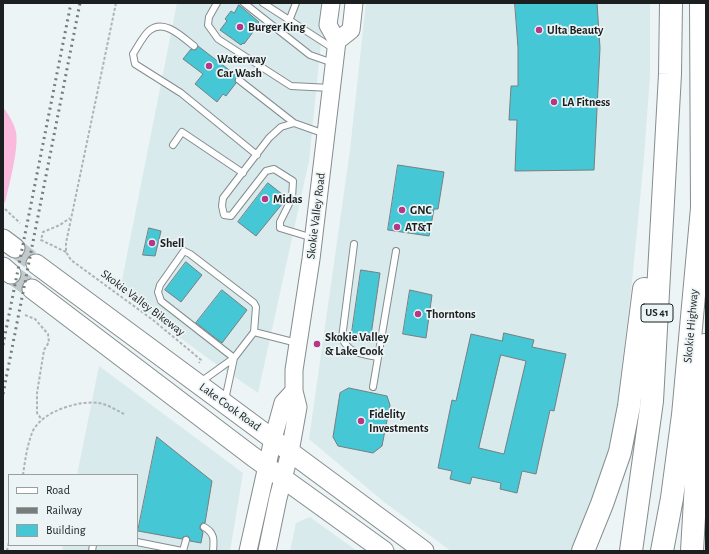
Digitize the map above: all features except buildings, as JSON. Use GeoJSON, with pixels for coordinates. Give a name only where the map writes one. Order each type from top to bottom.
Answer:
{"type":"FeatureCollection","features":[{"type":"Feature","properties":{"kind":"highway","name":"US 41"},"geometry":{"type":"LineString","coordinates":[[631,551],[652,402],[670,74],[671,3]]}},
{"type":"Feature","properties":{"kind":"highway","name":"Skokie Highway"},"geometry":{"type":"LineString","coordinates":[[662,551],[672,498],[683,415],[702,208],[701,3]]}},
{"type":"Feature","properties":{"kind":"highway"},"geometry":{"type":"LineString","coordinates":[[583,551],[602,504],[620,452],[630,406],[670,74]]}},
{"type":"Feature","properties":{"kind":"highway"},"geometry":{"type":"LineString","coordinates":[[692,551],[705,333],[706,268],[702,208]]}},
{"type":"Feature","properties":{"kind":"main road"},"geometry":{"type":"LineString","coordinates":[[331,3],[328,25],[336,52]]}},
{"type":"Feature","properties":{"kind":"main road"},"geometry":{"type":"LineString","coordinates":[[336,52],[351,30],[354,3]]}},
{"type":"Feature","properties":{"kind":"main road","name":"Skokie Valley Road"},"geometry":{"type":"LineString","coordinates":[[267,551],[290,452],[298,407],[294,391],[294,370],[314,238],[336,52]]}},
{"type":"Feature","properties":{"kind":"main road","name":"Lake Cook Road"},"geometry":{"type":"LineString","coordinates":[[36,264],[424,551]]}},
{"type":"Feature","properties":{"kind":"main road"},"geometry":{"type":"LineString","coordinates":[[32,289],[267,467],[384,551]]}},
{"type":"Feature","properties":{"kind":"main road"},"geometry":{"type":"LineString","coordinates":[[248,551],[273,439],[283,403],[294,391]]}},
{"type":"Feature","properties":{"kind":"lane"},"geometry":{"type":"LineString","coordinates":[[217,3],[208,17],[208,25],[218,39],[291,86],[332,88]]}},
{"type":"Feature","properties":{"kind":"lane"},"geometry":{"type":"LineString","coordinates":[[244,3],[310,55],[336,52]]}},
{"type":"Feature","properties":{"kind":"lane"},"geometry":{"type":"LineString","coordinates":[[263,3],[336,52]]}},
{"type":"Feature","properties":{"kind":"lane"},"geometry":{"type":"LineString","coordinates":[[289,21],[296,3]]}},
{"type":"Feature","properties":{"kind":"lane"},"geometry":{"type":"LineString","coordinates":[[194,46],[172,29],[161,26],[150,30],[133,54],[135,64],[181,93],[256,155]]}},
{"type":"Feature","properties":{"kind":"lane"},"geometry":{"type":"LineString","coordinates":[[239,80],[294,123],[326,135]]}},
{"type":"Feature","properties":{"kind":"lane"},"geometry":{"type":"LineString","coordinates":[[294,123],[281,127],[269,138],[223,198],[222,206],[224,215],[231,216],[266,171],[274,169],[293,181],[292,198],[280,222],[280,228],[314,238]]}},
{"type":"Feature","properties":{"kind":"lane"},"geometry":{"type":"LineString","coordinates":[[173,145],[182,132],[243,173]]}},
{"type":"Feature","properties":{"kind":"lane"},"geometry":{"type":"LineString","coordinates":[[354,244],[342,338],[346,346],[356,352],[378,357]]}},
{"type":"Feature","properties":{"kind":"lane"},"geometry":{"type":"LineString","coordinates":[[198,384],[234,358],[254,332],[256,307],[254,303],[184,251],[160,285],[158,292],[161,301],[234,358]]}},
{"type":"Feature","properties":{"kind":"lane"},"geometry":{"type":"LineString","coordinates":[[374,387],[396,251]]}},
{"type":"Feature","properties":{"kind":"lane"},"geometry":{"type":"LineString","coordinates":[[254,332],[299,344]]}},
{"type":"Feature","properties":{"kind":"lane"},"geometry":{"type":"LineString","coordinates":[[224,404],[234,358]]}},
{"type":"Feature","properties":{"kind":"lane"},"geometry":{"type":"LineString","coordinates":[[204,526],[210,530],[213,536],[214,542],[212,551]]}},
{"type":"Feature","properties":{"kind":"lane"},"geometry":{"type":"LineString","coordinates":[[138,542],[183,551],[186,540]]}},
{"type":"Feature","properties":{"kind":"path"},"geometry":{"type":"LineString","coordinates":[[71,218],[60,225],[43,232],[41,240],[66,252],[66,243],[71,218],[116,3]]}},
{"type":"Feature","properties":{"kind":"path"},"geometry":{"type":"LineString","coordinates":[[5,209],[20,223]]}},
{"type":"Feature","properties":{"kind":"path","name":"Skokie Valley Bikeway"},"geometry":{"type":"LineString","coordinates":[[66,252],[71,260],[153,320],[194,354],[200,360],[200,363]]}},
{"type":"Feature","properties":{"kind":"path"},"geometry":{"type":"LineString","coordinates":[[24,315],[36,319],[48,334],[49,342],[44,350],[37,393],[38,413],[43,420]]}},
{"type":"Feature","properties":{"kind":"path"},"geometry":{"type":"LineString","coordinates":[[23,474],[33,432],[46,416],[65,407],[86,403],[99,403],[124,414]]}},
{"type":"Feature","properties":{"kind":"shaded area"},"geometry":{"type":"Polygon","coordinates":[[[177,3],[325,3],[309,161],[258,393],[164,326],[120,290],[177,3]]]}},
{"type":"Feature","properties":{"kind":"shaded area"},"geometry":{"type":"Polygon","coordinates":[[[366,3],[650,3],[650,75],[644,158],[632,282],[612,449],[572,551],[451,551],[384,502],[309,439],[350,150],[366,3]]]}},
{"type":"Feature","properties":{"kind":"shaded area"},"geometry":{"type":"Polygon","coordinates":[[[3,107],[14,125],[17,139],[13,167],[5,203],[3,200],[3,107]]]}},
{"type":"Feature","properties":{"kind":"shaded area"},"geometry":{"type":"Polygon","coordinates":[[[99,366],[243,473],[230,551],[62,551],[63,546],[138,546],[138,474],[77,474],[99,366]]]}},
{"type":"Feature","properties":{"kind":"shaded area"},"geometry":{"type":"Polygon","coordinates":[[[310,517],[357,551],[290,551],[296,523],[310,517]]]}},
{"type":"Feature","properties":{"kind":"tunnel"},"geometry":{"type":"LineString","coordinates":[[15,248],[36,264]]}},
{"type":"Feature","properties":{"kind":"tunnel"},"geometry":{"type":"LineString","coordinates":[[11,274],[32,289]]}},
{"type":"Feature","properties":{"kind":"railway"},"geometry":{"type":"LineString","coordinates":[[3,345],[71,3]]}},
{"type":"Feature","properties":{"kind":"railway"},"geometry":{"type":"LineString","coordinates":[[3,394],[80,3]]}},
{"type":"Feature","properties":{"kind":"place","name":"Burger King"},"geometry":{"type":"Point","coordinates":[240,27]}},
{"type":"Feature","properties":{"kind":"place","name":"Ulta Beauty"},"geometry":{"type":"Point","coordinates":[539,30]}},
{"type":"Feature","properties":{"kind":"place","name":"Waterway Car Wash"},"geometry":{"type":"Point","coordinates":[209,66]}},
{"type":"Feature","properties":{"kind":"place","name":"LA Fitness"},"geometry":{"type":"Point","coordinates":[554,102]}},
{"type":"Feature","properties":{"kind":"place","name":"Midas"},"geometry":{"type":"Point","coordinates":[265,199]}},
{"type":"Feature","properties":{"kind":"place","name":"GNC"},"geometry":{"type":"Point","coordinates":[402,210]}},
{"type":"Feature","properties":{"kind":"place","name":"AT&T"},"geometry":{"type":"Point","coordinates":[397,227]}},
{"type":"Feature","properties":{"kind":"place","name":"Shell"},"geometry":{"type":"Point","coordinates":[152,243]}},
{"type":"Feature","properties":{"kind":"place","name":"Thorntons"},"geometry":{"type":"Point","coordinates":[418,314]}},
{"type":"Feature","properties":{"kind":"place","name":"Skokie Valley & Lake Cook"},"geometry":{"type":"Point","coordinates":[317,344]}},
{"type":"Feature","properties":{"kind":"place","name":"Fidelity Investments"},"geometry":{"type":"Point","coordinates":[361,421]}}]}
